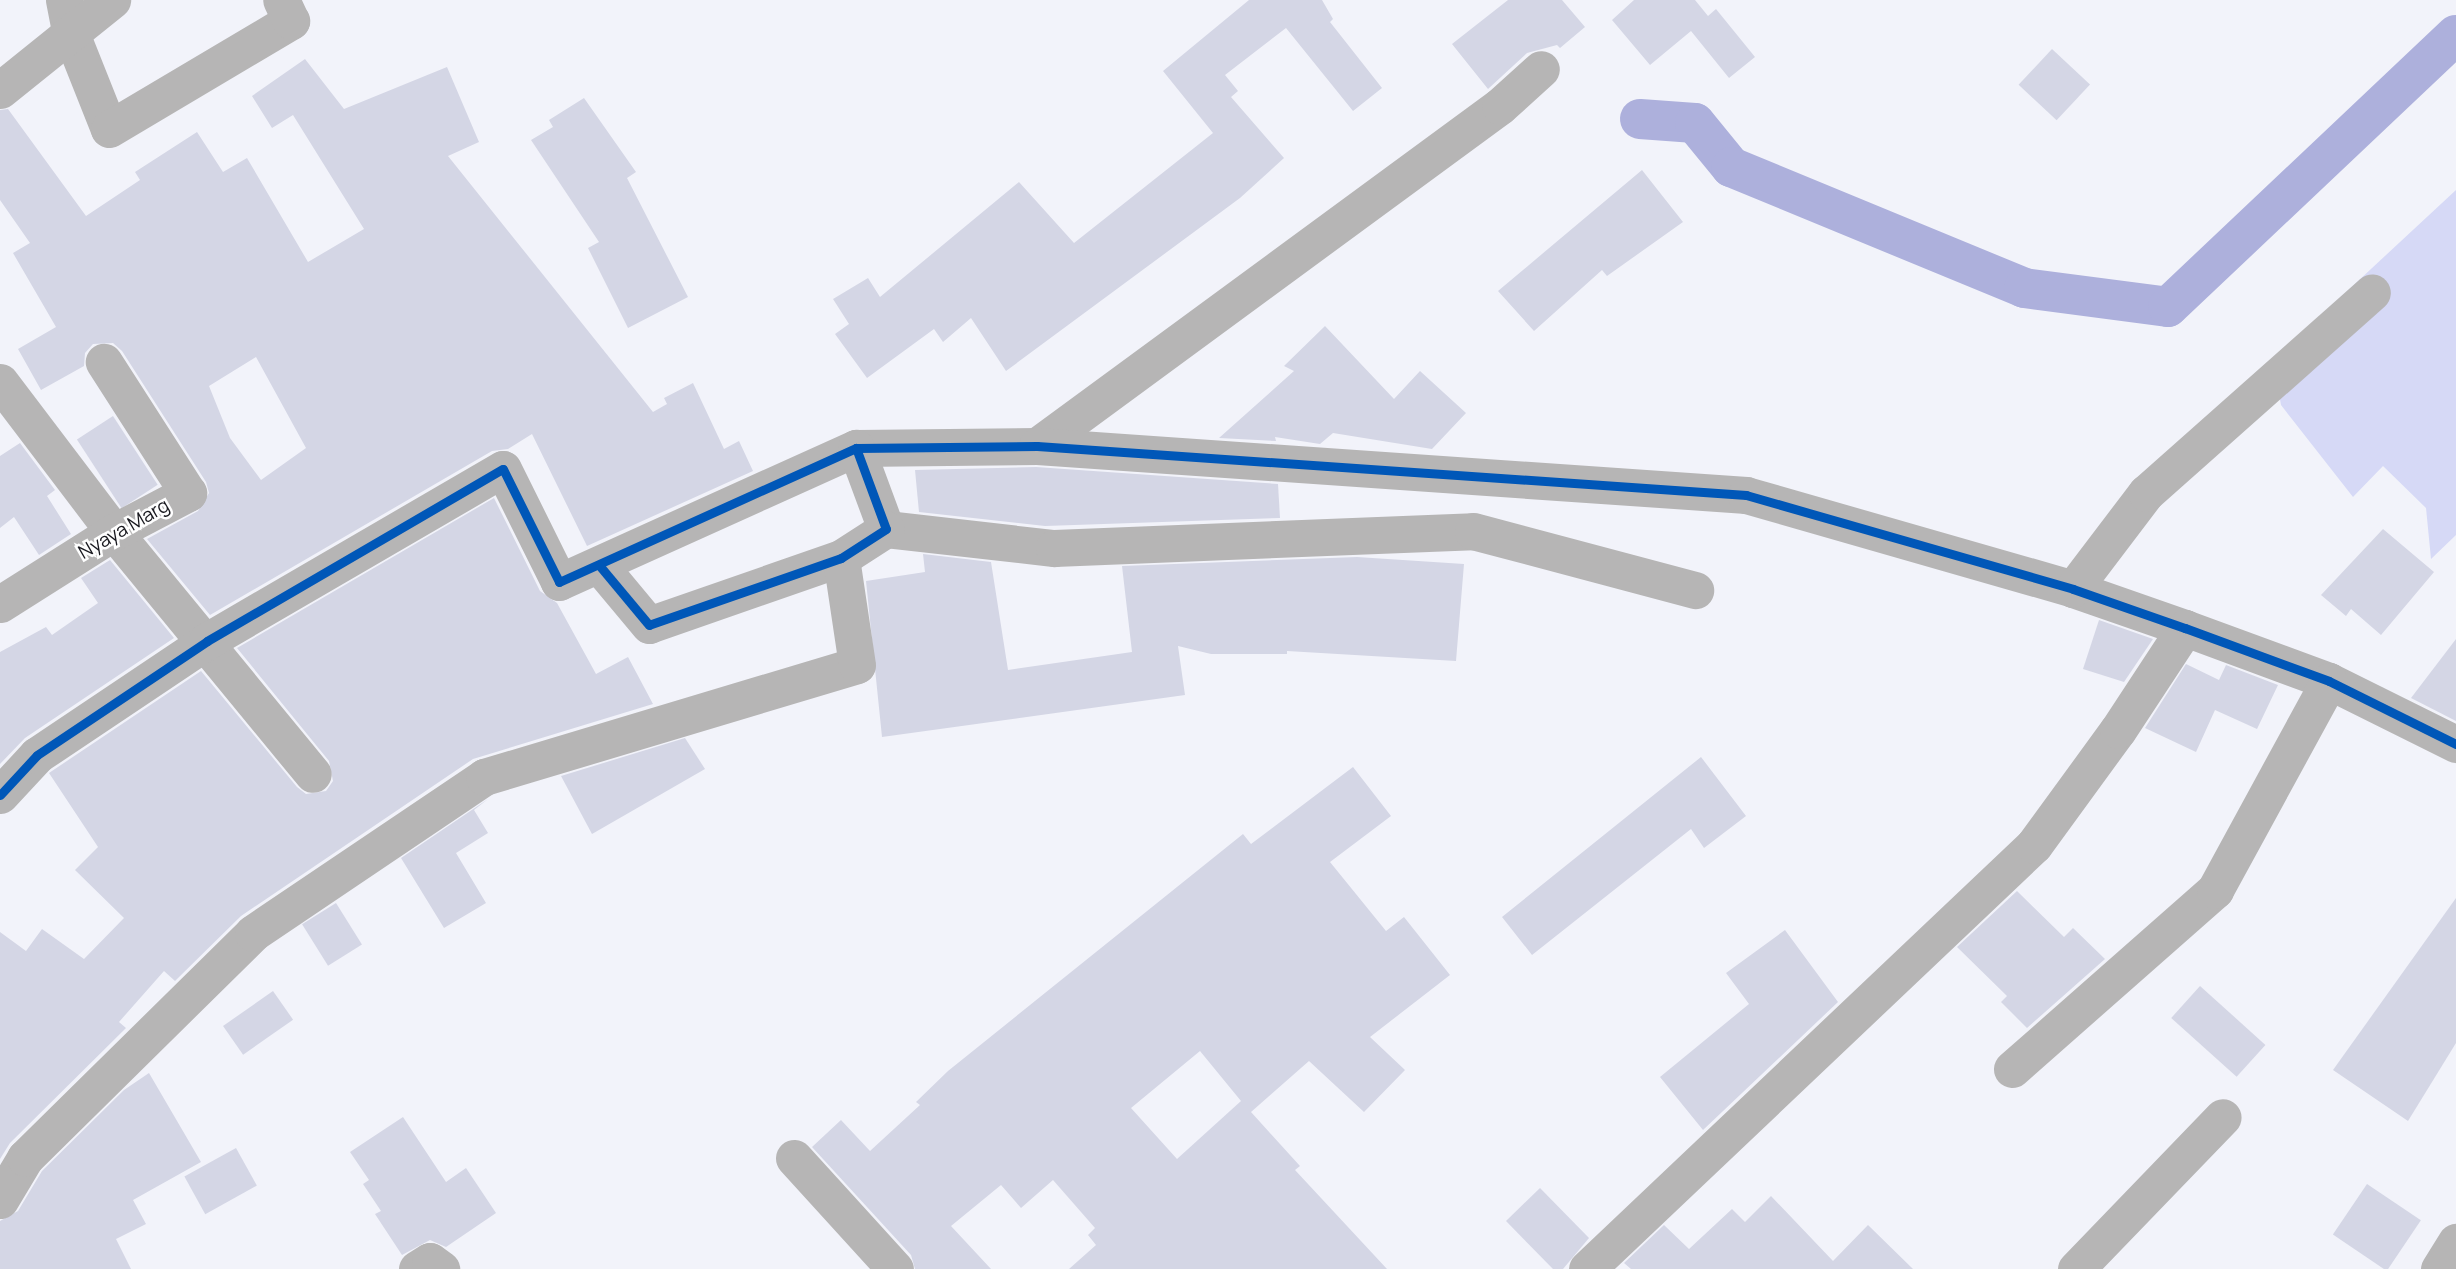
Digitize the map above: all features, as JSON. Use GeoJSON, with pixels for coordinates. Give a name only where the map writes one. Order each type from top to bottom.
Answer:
{"type":"FeatureCollection","features":[{"type":"Feature","properties":{"kind":"street"},"geometry":{"type":"LineString","coordinates":[[0,90],[67,16],[112,0]]}},
{"type":"Feature","properties":{"kind":"street"},"geometry":{"type":"LineString","coordinates":[[67,16],[108,129],[291,21],[281,0]]}},
{"type":"Feature","properties":{"kind":"street"},"geometry":{"type":"LineString","coordinates":[[1037,446],[1500,106],[1541,69]]}},
{"type":"Feature","properties":{"kind":"street"},"geometry":{"type":"LineString","coordinates":[[2073,589],[2146,493],[2372,292]]}},
{"type":"Feature","properties":{"kind":"street","name":"Nyaya Marg"},"geometry":{"type":"LineString","coordinates":[[0,604],[114,532],[188,493],[104,362]]}},
{"type":"Feature","properties":{"kind":"street"},"geometry":{"type":"LineString","coordinates":[[0,382],[114,532],[207,640],[313,774]]}},
{"type":"Feature","properties":{"kind":"street"},"geometry":{"type":"LineString","coordinates":[[0,795],[37,755],[207,640],[503,469],[559,582],[856,448],[1037,446],[1746,495],[2073,589],[2185,628],[2329,681],[2456,744]]}},
{"type":"Feature","properties":{"kind":"street"},"geometry":{"type":"LineString","coordinates":[[856,448],[886,529]]}},
{"type":"Feature","properties":{"kind":"street"},"geometry":{"type":"LineString","coordinates":[[598,565],[649,625],[841,558],[886,529],[1055,548],[1473,531],[1695,590]]}},
{"type":"Feature","properties":{"kind":"street"},"geometry":{"type":"LineString","coordinates":[[0,1200],[25,1158],[253,933],[484,777],[857,665],[841,558]]}},
{"type":"Feature","properties":{"kind":"street"},"geometry":{"type":"LineString","coordinates":[[1587,1269],[2034,845],[2185,628]]}},
{"type":"Feature","properties":{"kind":"street"},"geometry":{"type":"LineString","coordinates":[[2012,1069],[2215,890],[2329,681]]}},
{"type":"Feature","properties":{"kind":"street"},"geometry":{"type":"LineString","coordinates":[[2076,1269],[2223,1117]]}},
{"type":"Feature","properties":{"kind":"street"},"geometry":{"type":"LineString","coordinates":[[794,1158],[895,1269]]}},
{"type":"Feature","properties":{"kind":"street"},"geometry":{"type":"LineString","coordinates":[[2439,1269],[2456,1242]]}},
{"type":"Feature","properties":{"kind":"street"},"geometry":{"type":"LineString","coordinates":[[417,1269],[430,1261],[441,1269]]}},
{"type":"Feature","properties":{"kind":"shaded area"},"geometry":{"type":"Polygon","coordinates":[[[2456,190],[2456,535],[2431,559],[2426,508],[2383,466],[2353,497],[2281,405],[2273,360],[2456,190]]]}},
{"type":"Feature","properties":{"kind":"building"},"geometry":{"type":"Polygon","coordinates":[[[1249,0],[1322,0],[1333,19],[1330,22],[1382,88],[1353,111],[1286,28],[1225,75],[1238,91],[1231,97],[1284,158],[1240,198],[1006,371],[971,318],[943,342],[934,329],[867,378],[835,334],[849,324],[833,299],[868,278],[880,297],[1019,182],[1074,243],[1213,133],[1163,71],[1249,0]]]}},
{"type":"Feature","properties":{"kind":"building"},"geometry":{"type":"Polygon","coordinates":[[[1508,0],[1562,0],[1585,27],[1560,48],[1557,45],[1527,53],[1488,89],[1452,44],[1508,0]]]}},
{"type":"Feature","properties":{"kind":"building"},"geometry":{"type":"Polygon","coordinates":[[[1634,0],[1695,0],[1708,16],[1716,9],[1755,57],[1729,78],[1691,31],[1650,65],[1612,20],[1634,0]]]}},
{"type":"Feature","properties":{"kind":"building"},"geometry":{"type":"Polygon","coordinates":[[[2052,49],[2090,84],[2057,120],[2019,85],[2052,49]]]}},
{"type":"Feature","properties":{"kind":"building"},"geometry":{"type":"Polygon","coordinates":[[[305,59],[344,109],[447,67],[479,142],[448,156],[653,412],[667,404],[664,398],[693,383],[724,449],[739,441],[753,471],[587,546],[532,434],[508,449],[492,451],[210,615],[147,539],[198,511],[209,493],[206,482],[122,351],[113,343],[93,344],[85,353],[84,366],[41,390],[18,349],[56,327],[13,253],[30,243],[0,200],[0,110],[8,109],[86,216],[140,180],[135,172],[197,132],[223,172],[247,158],[308,262],[364,229],[293,115],[272,128],[252,96],[305,59]],[[256,357],[209,386],[230,438],[261,480],[306,448],[256,357]]]}},
{"type":"Feature","properties":{"kind":"building"},"geometry":{"type":"Polygon","coordinates":[[[584,98],[636,172],[627,178],[688,297],[628,328],[588,248],[599,242],[531,140],[553,127],[549,120],[584,98]]]}},
{"type":"Feature","properties":{"kind":"building"},"geometry":{"type":"Polygon","coordinates":[[[1642,170],[1683,222],[1607,276],[1602,270],[1534,331],[1498,291],[1642,170]]]}},
{"type":"Feature","properties":{"kind":"building"},"geometry":{"type":"Polygon","coordinates":[[[1325,326],[1394,399],[1420,371],[1466,413],[1432,449],[1333,433],[1320,444],[1275,437],[1276,441],[1219,438],[1294,371],[1284,366],[1325,326]]]}},
{"type":"Feature","properties":{"kind":"building"},"geometry":{"type":"Polygon","coordinates":[[[113,416],[158,485],[122,508],[77,439],[113,416]]]}},
{"type":"Feature","properties":{"kind":"building"},"geometry":{"type":"Polygon","coordinates":[[[20,443],[55,490],[47,496],[71,534],[39,555],[14,517],[0,528],[0,456],[20,443]]]}},
{"type":"Feature","properties":{"kind":"building"},"geometry":{"type":"Polygon","coordinates":[[[1036,467],[1278,484],[1280,518],[1045,526],[919,512],[915,470],[1036,467]]]}},
{"type":"Feature","properties":{"kind":"building"},"geometry":{"type":"Polygon","coordinates":[[[494,498],[540,591],[557,603],[596,674],[628,657],[653,704],[473,759],[241,916],[175,981],[164,971],[119,1022],[126,1028],[10,1143],[0,1159],[0,932],[26,951],[42,929],[84,959],[124,918],[75,870],[98,847],[49,773],[201,671],[297,787],[306,794],[326,791],[333,781],[329,761],[237,648],[494,498]]]}},
{"type":"Feature","properties":{"kind":"building"},"geometry":{"type":"Polygon","coordinates":[[[2383,529],[2434,572],[2381,635],[2351,609],[2346,616],[2321,595],[2383,529]]]}},
{"type":"Feature","properties":{"kind":"building"},"geometry":{"type":"Polygon","coordinates":[[[923,554],[991,562],[1008,670],[1132,652],[1122,566],[1357,557],[1464,564],[1456,661],[1287,651],[1287,654],[1211,654],[1178,646],[1185,695],[882,737],[866,581],[925,572],[923,554]]]}},
{"type":"Feature","properties":{"kind":"building"},"geometry":{"type":"Polygon","coordinates":[[[110,560],[174,638],[25,738],[0,764],[0,652],[46,627],[52,635],[98,603],[81,578],[110,560]]]}},
{"type":"Feature","properties":{"kind":"building"},"geometry":{"type":"Polygon","coordinates":[[[2099,620],[2153,639],[2124,682],[2083,669],[2099,620]]]}},
{"type":"Feature","properties":{"kind":"building"},"geometry":{"type":"Polygon","coordinates":[[[2456,639],[2456,721],[2411,698],[2456,639]]]}},
{"type":"Feature","properties":{"kind":"building"},"geometry":{"type":"Polygon","coordinates":[[[2186,664],[2219,680],[2226,665],[2278,685],[2257,729],[2215,710],[2196,752],[2145,728],[2186,664]]]}},
{"type":"Feature","properties":{"kind":"building"},"geometry":{"type":"Polygon","coordinates":[[[685,738],[705,769],[592,834],[561,776],[685,738]]]}},
{"type":"Feature","properties":{"kind":"building"},"geometry":{"type":"Polygon","coordinates":[[[1701,757],[1746,816],[1704,848],[1691,829],[1532,955],[1502,917],[1701,757]]]}},
{"type":"Feature","properties":{"kind":"building"},"geometry":{"type":"Polygon","coordinates":[[[1353,767],[1391,816],[1330,862],[1386,931],[1404,917],[1450,975],[1370,1037],[1405,1070],[1364,1112],[1309,1061],[1251,1112],[1300,1166],[1295,1170],[1387,1269],[1069,1269],[1096,1245],[1088,1235],[1095,1228],[1053,1180],[1021,1208],[1001,1185],[951,1226],[991,1269],[915,1269],[911,1255],[812,1147],[841,1120],[870,1151],[920,1105],[916,1102],[948,1071],[1243,834],[1251,844],[1353,767]],[[1200,1051],[1131,1108],[1177,1159],[1241,1101],[1200,1051]]]}},
{"type":"Feature","properties":{"kind":"building"},"geometry":{"type":"Polygon","coordinates":[[[488,799],[474,810],[488,833],[456,853],[486,903],[444,928],[401,858],[488,799]]]}},
{"type":"Feature","properties":{"kind":"building"},"geometry":{"type":"Polygon","coordinates":[[[2017,891],[2064,937],[2073,928],[2105,959],[2027,1028],[2001,1002],[2007,996],[1957,947],[2017,891]]]}},
{"type":"Feature","properties":{"kind":"building"},"geometry":{"type":"Polygon","coordinates":[[[2456,898],[2456,1043],[2408,1121],[2333,1070],[2456,898]]]}},
{"type":"Feature","properties":{"kind":"building"},"geometry":{"type":"Polygon","coordinates":[[[336,903],[362,945],[328,966],[302,924],[336,903]]]}},
{"type":"Feature","properties":{"kind":"building"},"geometry":{"type":"Polygon","coordinates":[[[1785,930],[1838,1002],[1703,1130],[1660,1077],[1749,1004],[1726,973],[1785,930]]]}},
{"type":"Feature","properties":{"kind":"building"},"geometry":{"type":"Polygon","coordinates":[[[2200,986],[2265,1045],[2237,1077],[2171,1018],[2200,986]]]}},
{"type":"Feature","properties":{"kind":"building"},"geometry":{"type":"Polygon","coordinates":[[[273,991],[293,1020],[243,1055],[223,1026],[273,991]]]}},
{"type":"Feature","properties":{"kind":"building"},"geometry":{"type":"Polygon","coordinates":[[[149,1073],[201,1162],[133,1200],[146,1224],[116,1239],[131,1269],[0,1269],[0,1221],[18,1211],[42,1171],[124,1090],[149,1073]]]}},
{"type":"Feature","properties":{"kind":"building"},"geometry":{"type":"Polygon","coordinates":[[[403,1117],[446,1182],[466,1168],[496,1213],[446,1247],[430,1240],[402,1255],[375,1214],[381,1211],[363,1184],[369,1180],[350,1152],[403,1117]]]}},
{"type":"Feature","properties":{"kind":"building"},"geometry":{"type":"Polygon","coordinates":[[[236,1148],[257,1186],[205,1214],[184,1177],[236,1148]]]}},
{"type":"Feature","properties":{"kind":"building"},"geometry":{"type":"Polygon","coordinates":[[[2367,1184],[2421,1220],[2388,1269],[2384,1269],[2333,1235],[2367,1184]]]}},
{"type":"Feature","properties":{"kind":"building"},"geometry":{"type":"Polygon","coordinates":[[[1540,1188],[1589,1238],[1563,1269],[1553,1269],[1506,1221],[1540,1188]]]}},
{"type":"Feature","properties":{"kind":"building"},"geometry":{"type":"Polygon","coordinates":[[[1771,1196],[1833,1261],[1868,1225],[1913,1269],[1631,1269],[1624,1263],[1664,1225],[1689,1249],[1732,1209],[1745,1222],[1771,1196]]]}},
{"type":"Feature","properties":{"kind":"waterway"},"geometry":{"type":"LineString","coordinates":[[1640,119],[1695,123],[1731,167],[2024,288],[2168,307],[2456,35]]}},
{"type":"Feature","properties":{"kind":"cycle path"},"geometry":{"type":"LineString","coordinates":[[856,448],[1037,446],[1746,495],[2073,589],[2185,628],[2329,681],[2456,744]]}},
{"type":"Feature","properties":{"kind":"cycle path"},"geometry":{"type":"LineString","coordinates":[[0,795],[37,755],[207,641],[503,469],[559,582],[856,448],[886,529],[841,558],[649,625],[599,565]]}}]}
